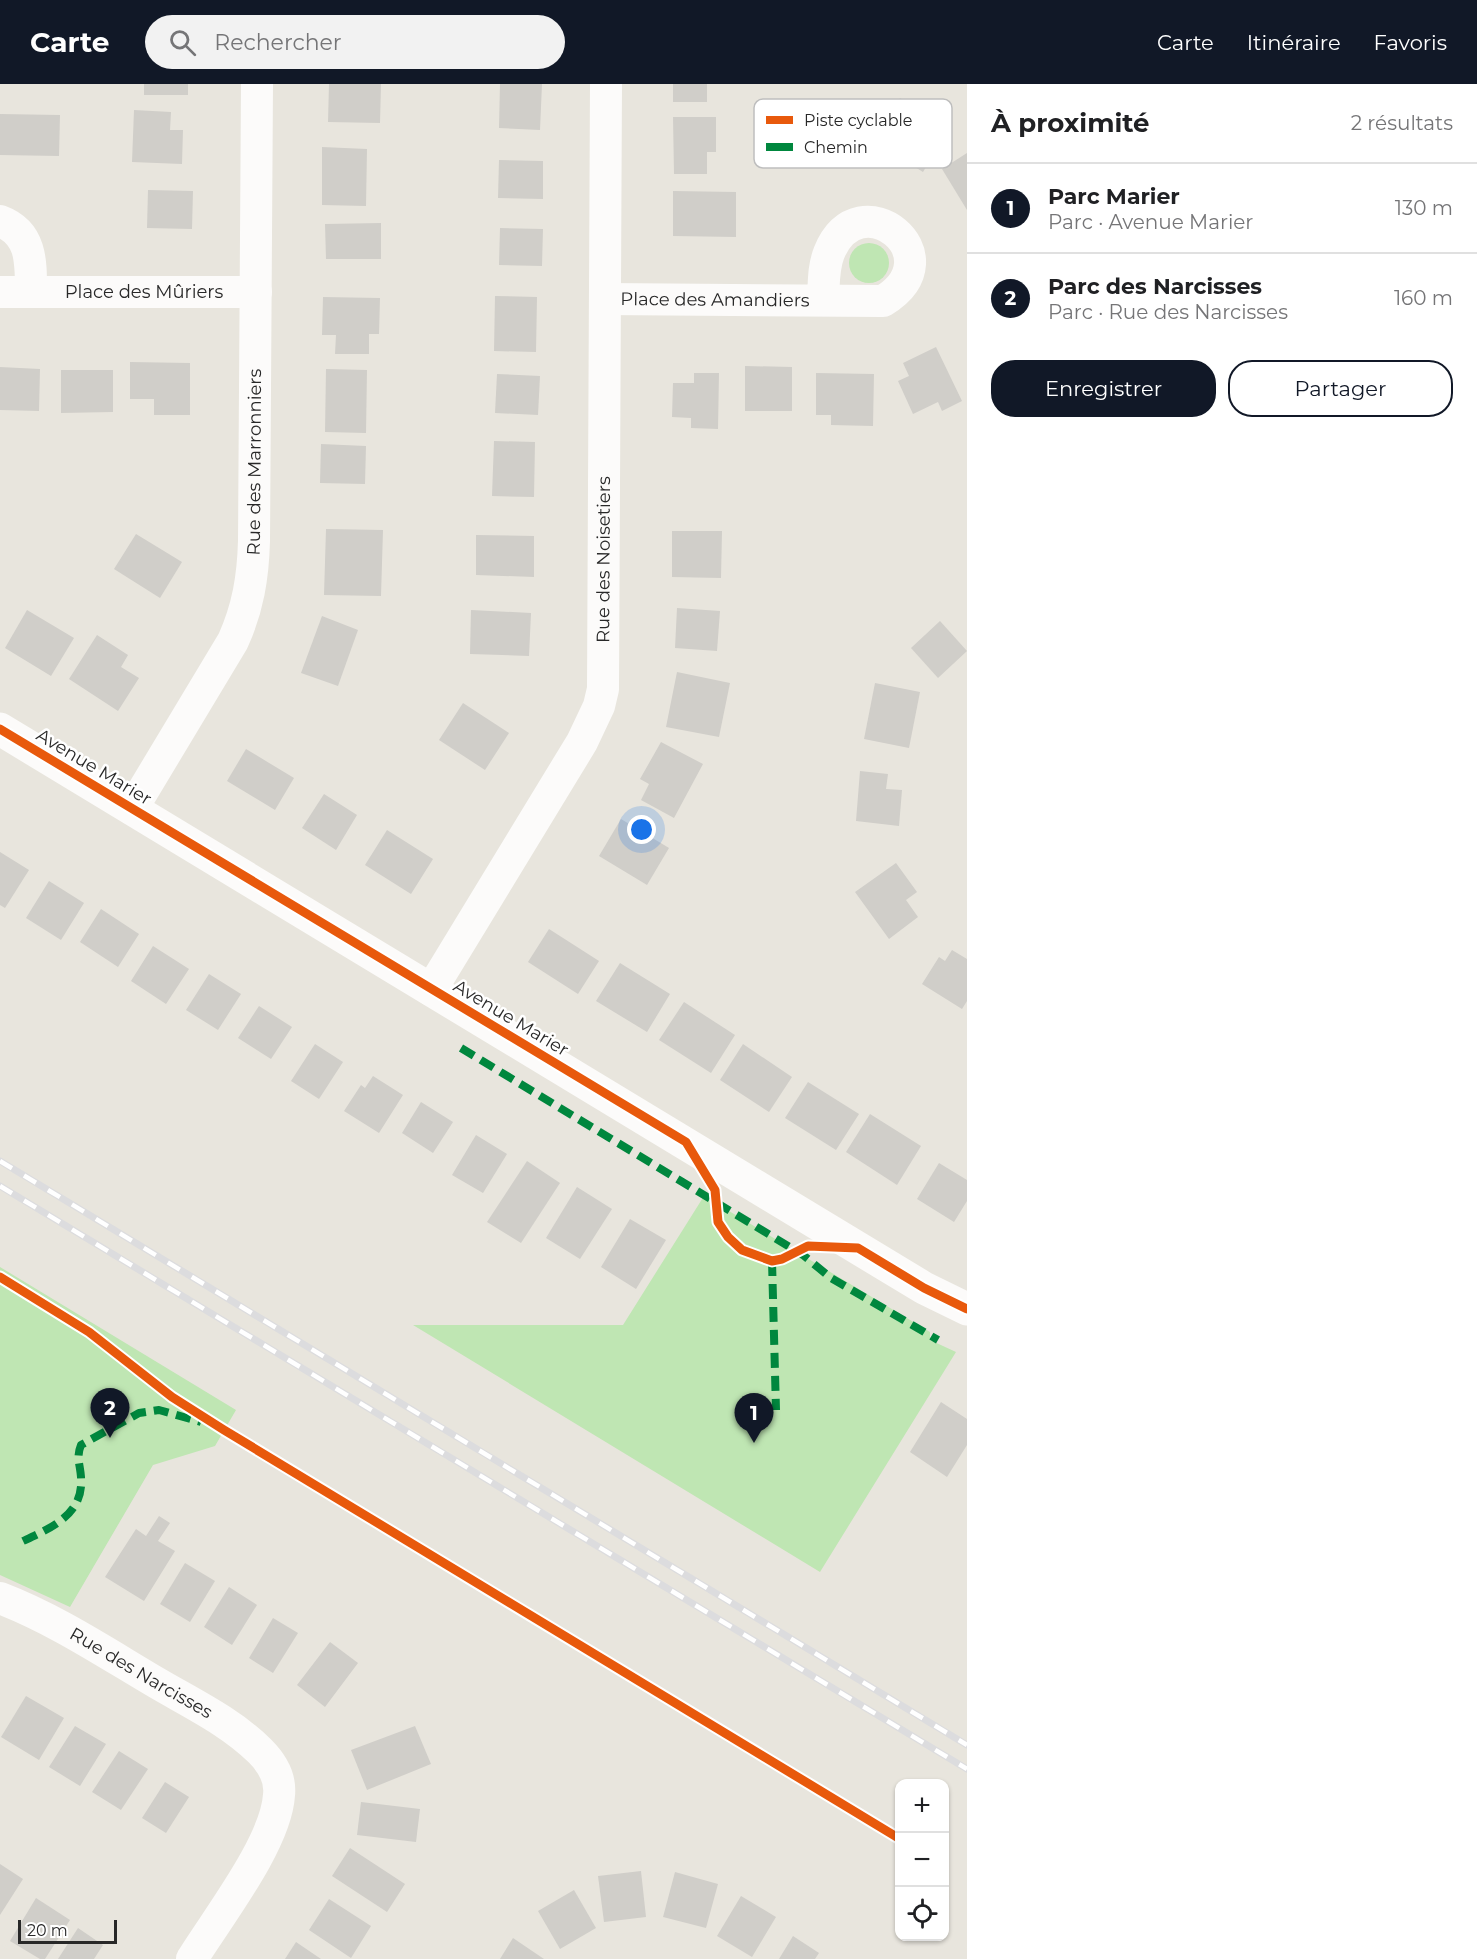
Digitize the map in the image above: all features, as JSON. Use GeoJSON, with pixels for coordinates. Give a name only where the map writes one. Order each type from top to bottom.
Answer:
{"type":"FeatureCollection","features":[{"type":"Feature","properties":{"kind":"street","name":"Rue des Marronniers"},"geometry":{"type":"LineString","coordinates":[[132,809],[234,641],[248,605],[254,541],[257,84]]}},
{"type":"Feature","properties":{"kind":"street","name":"Rue des Noisetiers"},"geometry":{"type":"LineString","coordinates":[[431,990],[582,742],[601,698],[605,675],[606,84]]}},
{"type":"Feature","properties":{"kind":"street"},"geometry":{"type":"LineString","coordinates":[[0,221],[18,231],[29,248],[31,292]]}},
{"type":"Feature","properties":{"kind":"street","name":"Place des Mûriers"},"geometry":{"type":"LineString","coordinates":[[0,292],[256,292]]}},
{"type":"Feature","properties":{"kind":"street","name":"Place des Amandiers"},"geometry":{"type":"LineString","coordinates":[[605,298],[823,299]]}},
{"type":"Feature","properties":{"kind":"street","name":"Avenue Marier"},"geometry":{"type":"LineString","coordinates":[[0,729],[924,1288],[967,1309]]}},
{"type":"Feature","properties":{"kind":"street","name":"Rue des Narcisses"},"geometry":{"type":"LineString","coordinates":[[0,1598],[79,1637],[206,1712],[252,1744],[272,1766],[280,1793],[275,1819],[256,1856],[192,1959]]}},
{"type":"Feature","properties":{"kind":"green space"},"geometry":{"type":"Polygon","coordinates":[[[869,243],[877,244],[883,249],[888,255],[888,271],[883,277],[877,282],[869,283],[861,282],[855,277],[850,271],[849,263],[850,255],[855,249],[861,244],[869,243]]]}},
{"type":"Feature","properties":{"kind":"green space"},"geometry":{"type":"Polygon","coordinates":[[[704,1196],[930,1332],[930,1340],[956,1352],[820,1572],[413,1325],[623,1325],[704,1196]]]}},
{"type":"Feature","properties":{"kind":"green space"},"geometry":{"type":"Polygon","coordinates":[[[0,1267],[236,1410],[215,1446],[153,1465],[70,1607],[0,1575],[0,1267]]]}},
{"type":"Feature","properties":{"kind":"building"},"geometry":{"type":"Polygon","coordinates":[[[144,84],[188,84],[188,95],[144,95],[144,84]]]}},
{"type":"Feature","properties":{"kind":"building"},"geometry":{"type":"Polygon","coordinates":[[[329,84],[381,84],[380,123],[328,122],[329,84]]]}},
{"type":"Feature","properties":{"kind":"building"},"geometry":{"type":"Polygon","coordinates":[[[500,84],[542,84],[540,130],[499,128],[500,84]]]}},
{"type":"Feature","properties":{"kind":"building"},"geometry":{"type":"Polygon","coordinates":[[[673,84],[707,84],[707,102],[673,102],[673,84]]]}},
{"type":"Feature","properties":{"kind":"building"},"geometry":{"type":"Polygon","coordinates":[[[134,110],[171,112],[170,130],[183,130],[182,164],[132,162],[134,110]]]}},
{"type":"Feature","properties":{"kind":"building"},"geometry":{"type":"Polygon","coordinates":[[[0,114],[60,115],[59,156],[0,155],[0,114]]]}},
{"type":"Feature","properties":{"kind":"building"},"geometry":{"type":"Polygon","coordinates":[[[673,117],[716,117],[716,152],[707,152],[707,174],[674,174],[673,117]]]}},
{"type":"Feature","properties":{"kind":"building"},"geometry":{"type":"Polygon","coordinates":[[[322,147],[367,149],[366,206],[322,205],[322,147]]]}},
{"type":"Feature","properties":{"kind":"building"},"geometry":{"type":"Polygon","coordinates":[[[967,153],[967,210],[942,169],[952,168],[952,163],[967,153]]]}},
{"type":"Feature","properties":{"kind":"building"},"geometry":{"type":"Polygon","coordinates":[[[499,160],[543,161],[543,199],[498,198],[499,160]]]}},
{"type":"Feature","properties":{"kind":"building"},"geometry":{"type":"Polygon","coordinates":[[[148,190],[193,191],[192,229],[147,228],[148,190]]]}},
{"type":"Feature","properties":{"kind":"building"},"geometry":{"type":"Polygon","coordinates":[[[673,191],[736,192],[736,237],[673,236],[673,191]]]}},
{"type":"Feature","properties":{"kind":"building"},"geometry":{"type":"Polygon","coordinates":[[[381,223],[381,259],[326,259],[325,224],[381,223]]]}},
{"type":"Feature","properties":{"kind":"building"},"geometry":{"type":"Polygon","coordinates":[[[500,228],[543,229],[542,266],[499,265],[500,228]]]}},
{"type":"Feature","properties":{"kind":"building"},"geometry":{"type":"Polygon","coordinates":[[[495,296],[537,297],[536,352],[494,351],[495,296]]]}},
{"type":"Feature","properties":{"kind":"building"},"geometry":{"type":"Polygon","coordinates":[[[323,297],[380,298],[379,334],[369,334],[369,354],[335,354],[336,335],[322,335],[323,297]]]}},
{"type":"Feature","properties":{"kind":"building"},"geometry":{"type":"Polygon","coordinates":[[[936,347],[962,401],[942,411],[938,402],[913,414],[898,381],[909,376],[903,363],[936,347]]]}},
{"type":"Feature","properties":{"kind":"building"},"geometry":{"type":"Polygon","coordinates":[[[130,362],[190,363],[190,415],[154,415],[154,399],[130,399],[130,362]]]}},
{"type":"Feature","properties":{"kind":"building"},"geometry":{"type":"Polygon","coordinates":[[[745,366],[792,367],[792,411],[745,411],[745,366]]]}},
{"type":"Feature","properties":{"kind":"building"},"geometry":{"type":"Polygon","coordinates":[[[0,367],[40,369],[39,411],[0,410],[0,367]]]}},
{"type":"Feature","properties":{"kind":"building"},"geometry":{"type":"Polygon","coordinates":[[[326,369],[367,370],[366,433],[325,432],[326,369]]]}},
{"type":"Feature","properties":{"kind":"building"},"geometry":{"type":"Polygon","coordinates":[[[61,370],[113,370],[113,412],[61,413],[61,370]]]}},
{"type":"Feature","properties":{"kind":"building"},"geometry":{"type":"Polygon","coordinates":[[[694,373],[719,373],[718,429],[691,428],[691,418],[672,417],[673,383],[694,383],[694,373]]]}},
{"type":"Feature","properties":{"kind":"building"},"geometry":{"type":"Polygon","coordinates":[[[816,373],[874,374],[873,426],[831,425],[831,415],[816,415],[816,373]]]}},
{"type":"Feature","properties":{"kind":"building"},"geometry":{"type":"Polygon","coordinates":[[[497,374],[540,376],[538,415],[495,413],[497,374]]]}},
{"type":"Feature","properties":{"kind":"building"},"geometry":{"type":"Polygon","coordinates":[[[494,441],[535,442],[534,497],[492,496],[494,441]]]}},
{"type":"Feature","properties":{"kind":"building"},"geometry":{"type":"Polygon","coordinates":[[[321,444],[366,446],[365,484],[320,483],[321,444]]]}},
{"type":"Feature","properties":{"kind":"building"},"geometry":{"type":"Polygon","coordinates":[[[326,529],[383,530],[381,596],[324,595],[326,529]]]}},
{"type":"Feature","properties":{"kind":"building"},"geometry":{"type":"Polygon","coordinates":[[[672,531],[722,531],[721,578],[672,577],[672,531]]]}},
{"type":"Feature","properties":{"kind":"building"},"geometry":{"type":"Polygon","coordinates":[[[136,534],[182,562],[160,598],[114,569],[136,534]]]}},
{"type":"Feature","properties":{"kind":"building"},"geometry":{"type":"Polygon","coordinates":[[[476,535],[534,536],[534,577],[476,575],[476,535]]]}},
{"type":"Feature","properties":{"kind":"building"},"geometry":{"type":"Polygon","coordinates":[[[677,608],[720,611],[717,651],[675,648],[677,608]]]}},
{"type":"Feature","properties":{"kind":"building"},"geometry":{"type":"Polygon","coordinates":[[[27,610],[74,638],[51,676],[5,648],[27,610]]]}},
{"type":"Feature","properties":{"kind":"building"},"geometry":{"type":"Polygon","coordinates":[[[471,610],[531,613],[529,656],[470,654],[471,610]]]}},
{"type":"Feature","properties":{"kind":"building"},"geometry":{"type":"Polygon","coordinates":[[[322,616],[358,630],[338,686],[301,673],[322,616]]]}},
{"type":"Feature","properties":{"kind":"building"},"geometry":{"type":"Polygon","coordinates":[[[940,621],[967,651],[938,678],[911,648],[940,621]]]}},
{"type":"Feature","properties":{"kind":"building"},"geometry":{"type":"Polygon","coordinates":[[[97,635],[128,655],[121,667],[139,678],[118,711],[69,679],[97,635]]]}},
{"type":"Feature","properties":{"kind":"building"},"geometry":{"type":"Polygon","coordinates":[[[677,672],[730,683],[719,737],[666,727],[677,672]]]}},
{"type":"Feature","properties":{"kind":"building"},"geometry":{"type":"Polygon","coordinates":[[[875,683],[920,692],[909,748],[864,739],[875,683]]]}},
{"type":"Feature","properties":{"kind":"building"},"geometry":{"type":"Polygon","coordinates":[[[463,703],[509,733],[485,770],[439,740],[463,703]]]}},
{"type":"Feature","properties":{"kind":"building"},"geometry":{"type":"Polygon","coordinates":[[[661,742],[703,764],[674,818],[641,800],[649,784],[640,779],[661,742]]]}},
{"type":"Feature","properties":{"kind":"building"},"geometry":{"type":"Polygon","coordinates":[[[246,749],[294,778],[275,810],[227,781],[246,749]]]}},
{"type":"Feature","properties":{"kind":"building"},"geometry":{"type":"Polygon","coordinates":[[[860,771],[888,774],[886,789],[902,790],[899,826],[856,821],[860,771]]]}},
{"type":"Feature","properties":{"kind":"building"},"geometry":{"type":"Polygon","coordinates":[[[324,794],[357,815],[336,850],[302,828],[324,794]]]}},
{"type":"Feature","properties":{"kind":"building"},"geometry":{"type":"Polygon","coordinates":[[[621,819],[669,848],[647,885],[599,856],[621,819]]]}},
{"type":"Feature","properties":{"kind":"building"},"geometry":{"type":"Polygon","coordinates":[[[387,830],[433,859],[411,894],[365,865],[387,830]]]}},
{"type":"Feature","properties":{"kind":"building"},"geometry":{"type":"Polygon","coordinates":[[[0,852],[29,870],[5,908],[0,905],[0,852]]]}},
{"type":"Feature","properties":{"kind":"building"},"geometry":{"type":"Polygon","coordinates":[[[896,863],[917,892],[906,900],[918,917],[889,939],[855,892],[896,863]]]}},
{"type":"Feature","properties":{"kind":"building"},"geometry":{"type":"Polygon","coordinates":[[[49,881],[84,903],[61,940],[26,918],[49,881]]]}},
{"type":"Feature","properties":{"kind":"building"},"geometry":{"type":"Polygon","coordinates":[[[101,909],[139,934],[118,967],[80,942],[101,909]]]}},
{"type":"Feature","properties":{"kind":"building"},"geometry":{"type":"Polygon","coordinates":[[[549,929],[599,961],[578,994],[528,962],[549,929]]]}},
{"type":"Feature","properties":{"kind":"building"},"geometry":{"type":"Polygon","coordinates":[[[153,946],[189,969],[166,1004],[131,981],[153,946]]]}},
{"type":"Feature","properties":{"kind":"building"},"geometry":{"type":"Polygon","coordinates":[[[952,950],[967,959],[967,1001],[962,1009],[922,984],[939,957],[945,961],[952,950]]]}},
{"type":"Feature","properties":{"kind":"building"},"geometry":{"type":"Polygon","coordinates":[[[620,963],[670,994],[647,1032],[596,1001],[620,963]]]}},
{"type":"Feature","properties":{"kind":"building"},"geometry":{"type":"Polygon","coordinates":[[[209,974],[241,994],[218,1030],[186,1010],[209,974]]]}},
{"type":"Feature","properties":{"kind":"building"},"geometry":{"type":"Polygon","coordinates":[[[684,1002],[735,1035],[711,1073],[659,1040],[684,1002]]]}},
{"type":"Feature","properties":{"kind":"building"},"geometry":{"type":"Polygon","coordinates":[[[259,1006],[292,1027],[271,1059],[238,1038],[259,1006]]]}},
{"type":"Feature","properties":{"kind":"building"},"geometry":{"type":"Polygon","coordinates":[[[315,1044],[343,1062],[319,1099],[291,1081],[315,1044]]]}},
{"type":"Feature","properties":{"kind":"building"},"geometry":{"type":"Polygon","coordinates":[[[743,1044],[792,1077],[769,1112],[720,1080],[743,1044]]]}},
{"type":"Feature","properties":{"kind":"building"},"geometry":{"type":"Polygon","coordinates":[[[373,1076],[403,1095],[379,1133],[344,1111],[361,1085],[365,1088],[373,1076]]]}},
{"type":"Feature","properties":{"kind":"building"},"geometry":{"type":"Polygon","coordinates":[[[808,1082],[859,1114],[836,1150],[785,1118],[808,1082]]]}},
{"type":"Feature","properties":{"kind":"building"},"geometry":{"type":"Polygon","coordinates":[[[421,1102],[453,1122],[433,1153],[402,1133],[421,1102]]]}},
{"type":"Feature","properties":{"kind":"building"},"geometry":{"type":"Polygon","coordinates":[[[870,1114],[921,1146],[897,1185],[846,1152],[870,1114]]]}},
{"type":"Feature","properties":{"kind":"building"},"geometry":{"type":"Polygon","coordinates":[[[476,1135],[507,1154],[483,1193],[452,1175],[476,1135]]]}},
{"type":"Feature","properties":{"kind":"building"},"geometry":{"type":"Polygon","coordinates":[[[527,1161],[560,1183],[521,1243],[487,1222],[527,1161]]]}},
{"type":"Feature","properties":{"kind":"building"},"geometry":{"type":"Polygon","coordinates":[[[939,1163],[967,1180],[967,1201],[954,1222],[917,1199],[939,1163]]]}},
{"type":"Feature","properties":{"kind":"building"},"geometry":{"type":"Polygon","coordinates":[[[577,1187],[612,1209],[580,1259],[546,1238],[577,1187]]]}},
{"type":"Feature","properties":{"kind":"building"},"geometry":{"type":"Polygon","coordinates":[[[630,1219],[666,1240],[636,1289],[601,1267],[630,1219]]]}},
{"type":"Feature","properties":{"kind":"building"},"geometry":{"type":"Polygon","coordinates":[[[941,1402],[967,1419],[967,1445],[947,1477],[910,1452],[941,1402]]]}},
{"type":"Feature","properties":{"kind":"building"},"geometry":{"type":"Polygon","coordinates":[[[159,1516],[170,1523],[158,1541],[175,1551],[144,1601],[105,1577],[136,1529],[146,1536],[159,1516]]]}},
{"type":"Feature","properties":{"kind":"building"},"geometry":{"type":"Polygon","coordinates":[[[185,1563],[215,1581],[190,1622],[160,1604],[185,1563]]]}},
{"type":"Feature","properties":{"kind":"building"},"geometry":{"type":"Polygon","coordinates":[[[229,1587],[257,1605],[232,1645],[204,1627],[229,1587]]]}},
{"type":"Feature","properties":{"kind":"building"},"geometry":{"type":"Polygon","coordinates":[[[273,1618],[298,1633],[273,1673],[249,1658],[273,1618]]]}},
{"type":"Feature","properties":{"kind":"building"},"geometry":{"type":"Polygon","coordinates":[[[330,1642],[358,1663],[325,1707],[297,1685],[330,1642]]]}},
{"type":"Feature","properties":{"kind":"building"},"geometry":{"type":"Polygon","coordinates":[[[26,1696],[64,1718],[39,1760],[1,1737],[26,1696]]]}},
{"type":"Feature","properties":{"kind":"building"},"geometry":{"type":"Polygon","coordinates":[[[75,1726],[106,1744],[80,1786],[49,1767],[75,1726]]]}},
{"type":"Feature","properties":{"kind":"building"},"geometry":{"type":"Polygon","coordinates":[[[415,1726],[431,1764],[367,1790],[351,1750],[415,1726]]]}},
{"type":"Feature","properties":{"kind":"building"},"geometry":{"type":"Polygon","coordinates":[[[119,1751],[148,1769],[121,1810],[92,1792],[119,1751]]]}},
{"type":"Feature","properties":{"kind":"building"},"geometry":{"type":"Polygon","coordinates":[[[165,1782],[189,1797],[166,1833],[142,1818],[165,1782]]]}},
{"type":"Feature","properties":{"kind":"building"},"geometry":{"type":"Polygon","coordinates":[[[361,1802],[420,1809],[416,1842],[357,1835],[361,1802]]]}},
{"type":"Feature","properties":{"kind":"building"},"geometry":{"type":"Polygon","coordinates":[[[350,1848],[405,1884],[387,1912],[332,1876],[350,1848]]]}},
{"type":"Feature","properties":{"kind":"building"},"geometry":{"type":"Polygon","coordinates":[[[0,1864],[23,1879],[0,1915],[0,1864]]]}},
{"type":"Feature","properties":{"kind":"building"},"geometry":{"type":"Polygon","coordinates":[[[641,1871],[646,1917],[604,1922],[598,1876],[641,1871]]]}},
{"type":"Feature","properties":{"kind":"building"},"geometry":{"type":"Polygon","coordinates":[[[675,1872],[718,1884],[706,1928],[663,1917],[675,1872]]]}},
{"type":"Feature","properties":{"kind":"building"},"geometry":{"type":"Polygon","coordinates":[[[574,1890],[596,1928],[560,1949],[538,1911],[574,1890]]]}},
{"type":"Feature","properties":{"kind":"building"},"geometry":{"type":"Polygon","coordinates":[[[741,1896],[776,1917],[752,1957],[717,1936],[741,1896]]]}},
{"type":"Feature","properties":{"kind":"building"},"geometry":{"type":"Polygon","coordinates":[[[36,1898],[70,1920],[45,1959],[40,1959],[10,1941],[36,1898]]]}},
{"type":"Feature","properties":{"kind":"building"},"geometry":{"type":"Polygon","coordinates":[[[329,1899],[371,1926],[351,1958],[309,1930],[329,1899]]]}},
{"type":"Feature","properties":{"kind":"building"},"geometry":{"type":"Polygon","coordinates":[[[78,1928],[103,1945],[94,1959],[58,1959],[78,1928]]]}},
{"type":"Feature","properties":{"kind":"building"},"geometry":{"type":"Polygon","coordinates":[[[793,1936],[819,1953],[815,1959],[779,1959],[793,1936]]]}},
{"type":"Feature","properties":{"kind":"building"},"geometry":{"type":"Polygon","coordinates":[[[513,1938],[544,1959],[500,1959],[513,1938]]]}},
{"type":"Feature","properties":{"kind":"building"},"geometry":{"type":"Polygon","coordinates":[[[296,1942],[321,1959],[285,1959],[296,1942]]]}},
{"type":"Feature","properties":{"kind":"railway"},"geometry":{"type":"LineString","coordinates":[[0,1161],[967,1745]]}},
{"type":"Feature","properties":{"kind":"railway"},"geometry":{"type":"LineString","coordinates":[[0,1186],[967,1769]]}},
{"type":"Feature","properties":{"kind":"marked path"},"geometry":{"type":"LineString","coordinates":[[461,1048],[803,1255],[831,1278],[938,1340]]}},
{"type":"Feature","properties":{"kind":"marked path"},"geometry":{"type":"LineString","coordinates":[[772,1261],[776,1410]]}},
{"type":"Feature","properties":{"kind":"marked path"},"geometry":{"type":"LineString","coordinates":[[23,1541],[55,1524],[72,1510],[81,1490],[79,1457],[81,1445],[139,1413],[159,1410],[201,1422]]}},
{"type":"Feature","properties":{"kind":"cycle path"},"geometry":{"type":"LineString","coordinates":[[0,729],[686,1142],[715,1190],[718,1222],[728,1237],[742,1250],[772,1261],[782,1259],[808,1246],[858,1248],[924,1288],[967,1309]]}},
{"type":"Feature","properties":{"kind":"cycle path"},"geometry":{"type":"LineString","coordinates":[[0,1277],[89,1332],[172,1397],[224,1430],[895,1836]]}},
{"type":"Feature","properties":{"kind":"place","name":"Parc des Narcisses"},"geometry":{"type":"Point","coordinates":[110,1438]}},
{"type":"Feature","properties":{"kind":"place","name":"Parc Marier"},"geometry":{"type":"Point","coordinates":[754,1443]}}]}
